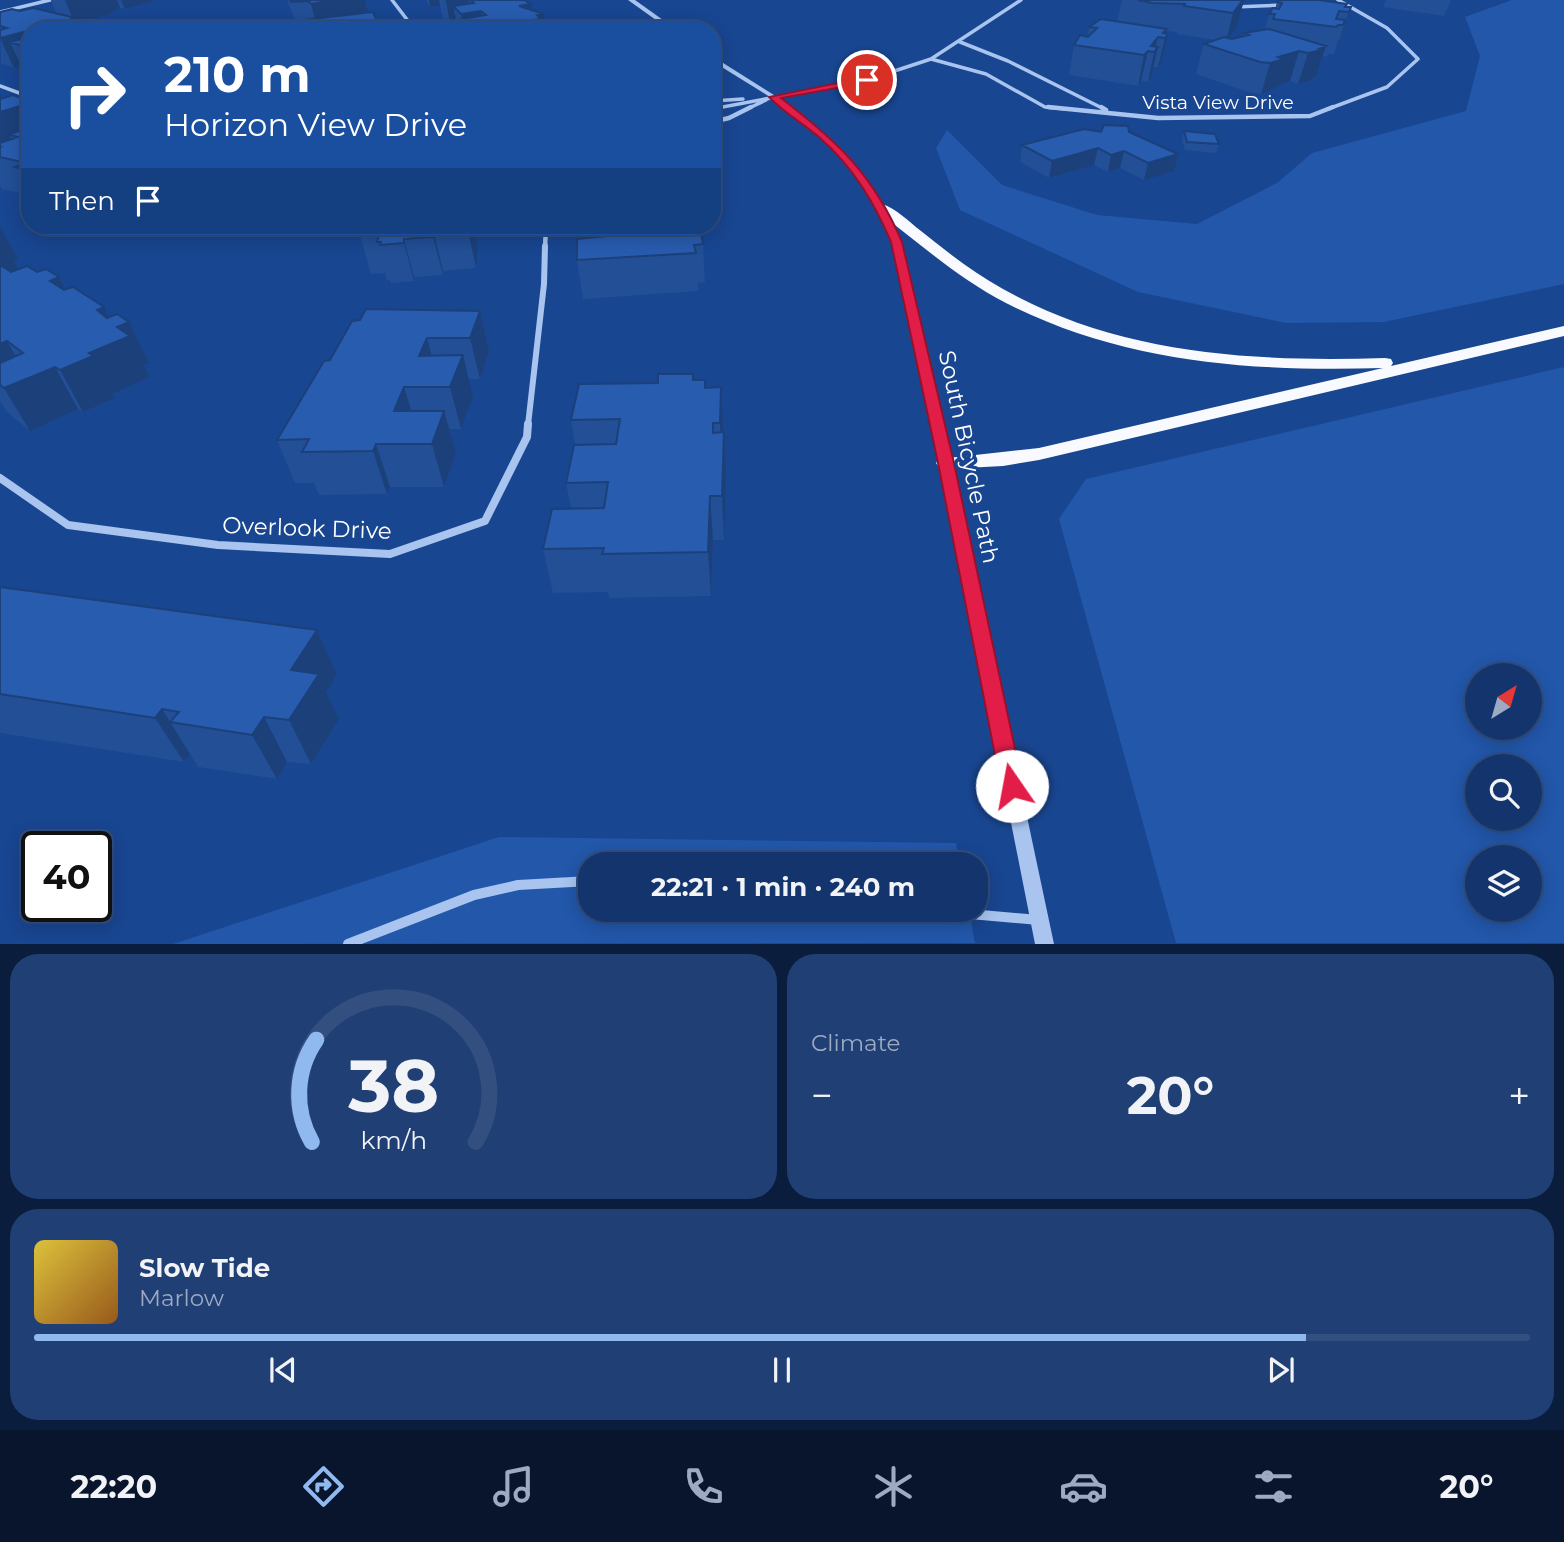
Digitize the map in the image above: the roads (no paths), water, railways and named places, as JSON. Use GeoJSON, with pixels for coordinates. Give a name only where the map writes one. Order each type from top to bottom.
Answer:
{"type":"FeatureCollection","features":[{"type":"Feature","properties":{"kind":"highway"},"geometry":{"type":"LineString","coordinates":[[882,208],[953,262],[1010,299],[1044,315],[1122,341],[1177,354],[1258,365],[1353,365],[1435,361]]}},
{"type":"Feature","properties":{"kind":"highway"},"geometry":{"type":"LineString","coordinates":[[946,463],[1003,460],[1039,454],[1564,331]]}},
{"type":"Feature","properties":{"kind":"street"},"geometry":{"type":"LineString","coordinates":[[0,12],[50,0]]}},
{"type":"Feature","properties":{"kind":"street"},"geometry":{"type":"LineString","coordinates":[[392,0],[408,21]]}},
{"type":"Feature","properties":{"kind":"street"},"geometry":{"type":"LineString","coordinates":[[631,0],[661,21]]}},
{"type":"Feature","properties":{"kind":"street"},"geometry":{"type":"LineString","coordinates":[[721,107],[867,80],[931,58],[960,42],[1021,0]]}},
{"type":"Feature","properties":{"kind":"street"},"geometry":{"type":"LineString","coordinates":[[1329,4],[1340,2]]}},
{"type":"Feature","properties":{"kind":"street","name":"Vista View Drive"},"geometry":{"type":"LineString","coordinates":[[931,58],[986,74],[1045,107],[1158,118],[1310,116],[1387,87],[1418,59],[1387,27],[1340,2]]}},
{"type":"Feature","properties":{"kind":"street"},"geometry":{"type":"LineString","coordinates":[[1235,7],[1289,5]]}},
{"type":"Feature","properties":{"kind":"street","name":"Vista View Drive"},"geometry":{"type":"LineString","coordinates":[[960,42],[1008,61],[1113,114]]}},
{"type":"Feature","properties":{"kind":"street","name":"South Bicycle Path"},"geometry":{"type":"LineString","coordinates":[[721,64],[773,97],[823,136],[848,160],[882,208],[897,242],[946,463],[1045,943]]}},
{"type":"Feature","properties":{"kind":"street"},"geometry":{"type":"LineString","coordinates":[[0,86],[21,94]]}},
{"type":"Feature","properties":{"kind":"street"},"geometry":{"type":"LineString","coordinates":[[721,120],[773,97]]}},
{"type":"Feature","properties":{"kind":"street"},"geometry":{"type":"LineString","coordinates":[[721,99],[752,100]]}},
{"type":"Feature","properties":{"kind":"street","name":"Overlook Drive"},"geometry":{"type":"LineString","coordinates":[[0,478],[68,525],[218,545],[390,554],[485,521],[527,437],[544,284],[545,235]]}},
{"type":"Feature","properties":{"kind":"street"},"geometry":{"type":"LineString","coordinates":[[348,943],[474,895],[518,885],[578,882]]}},
{"type":"Feature","properties":{"kind":"street"},"geometry":{"type":"LineString","coordinates":[[988,915],[1040,920]]}}]}
